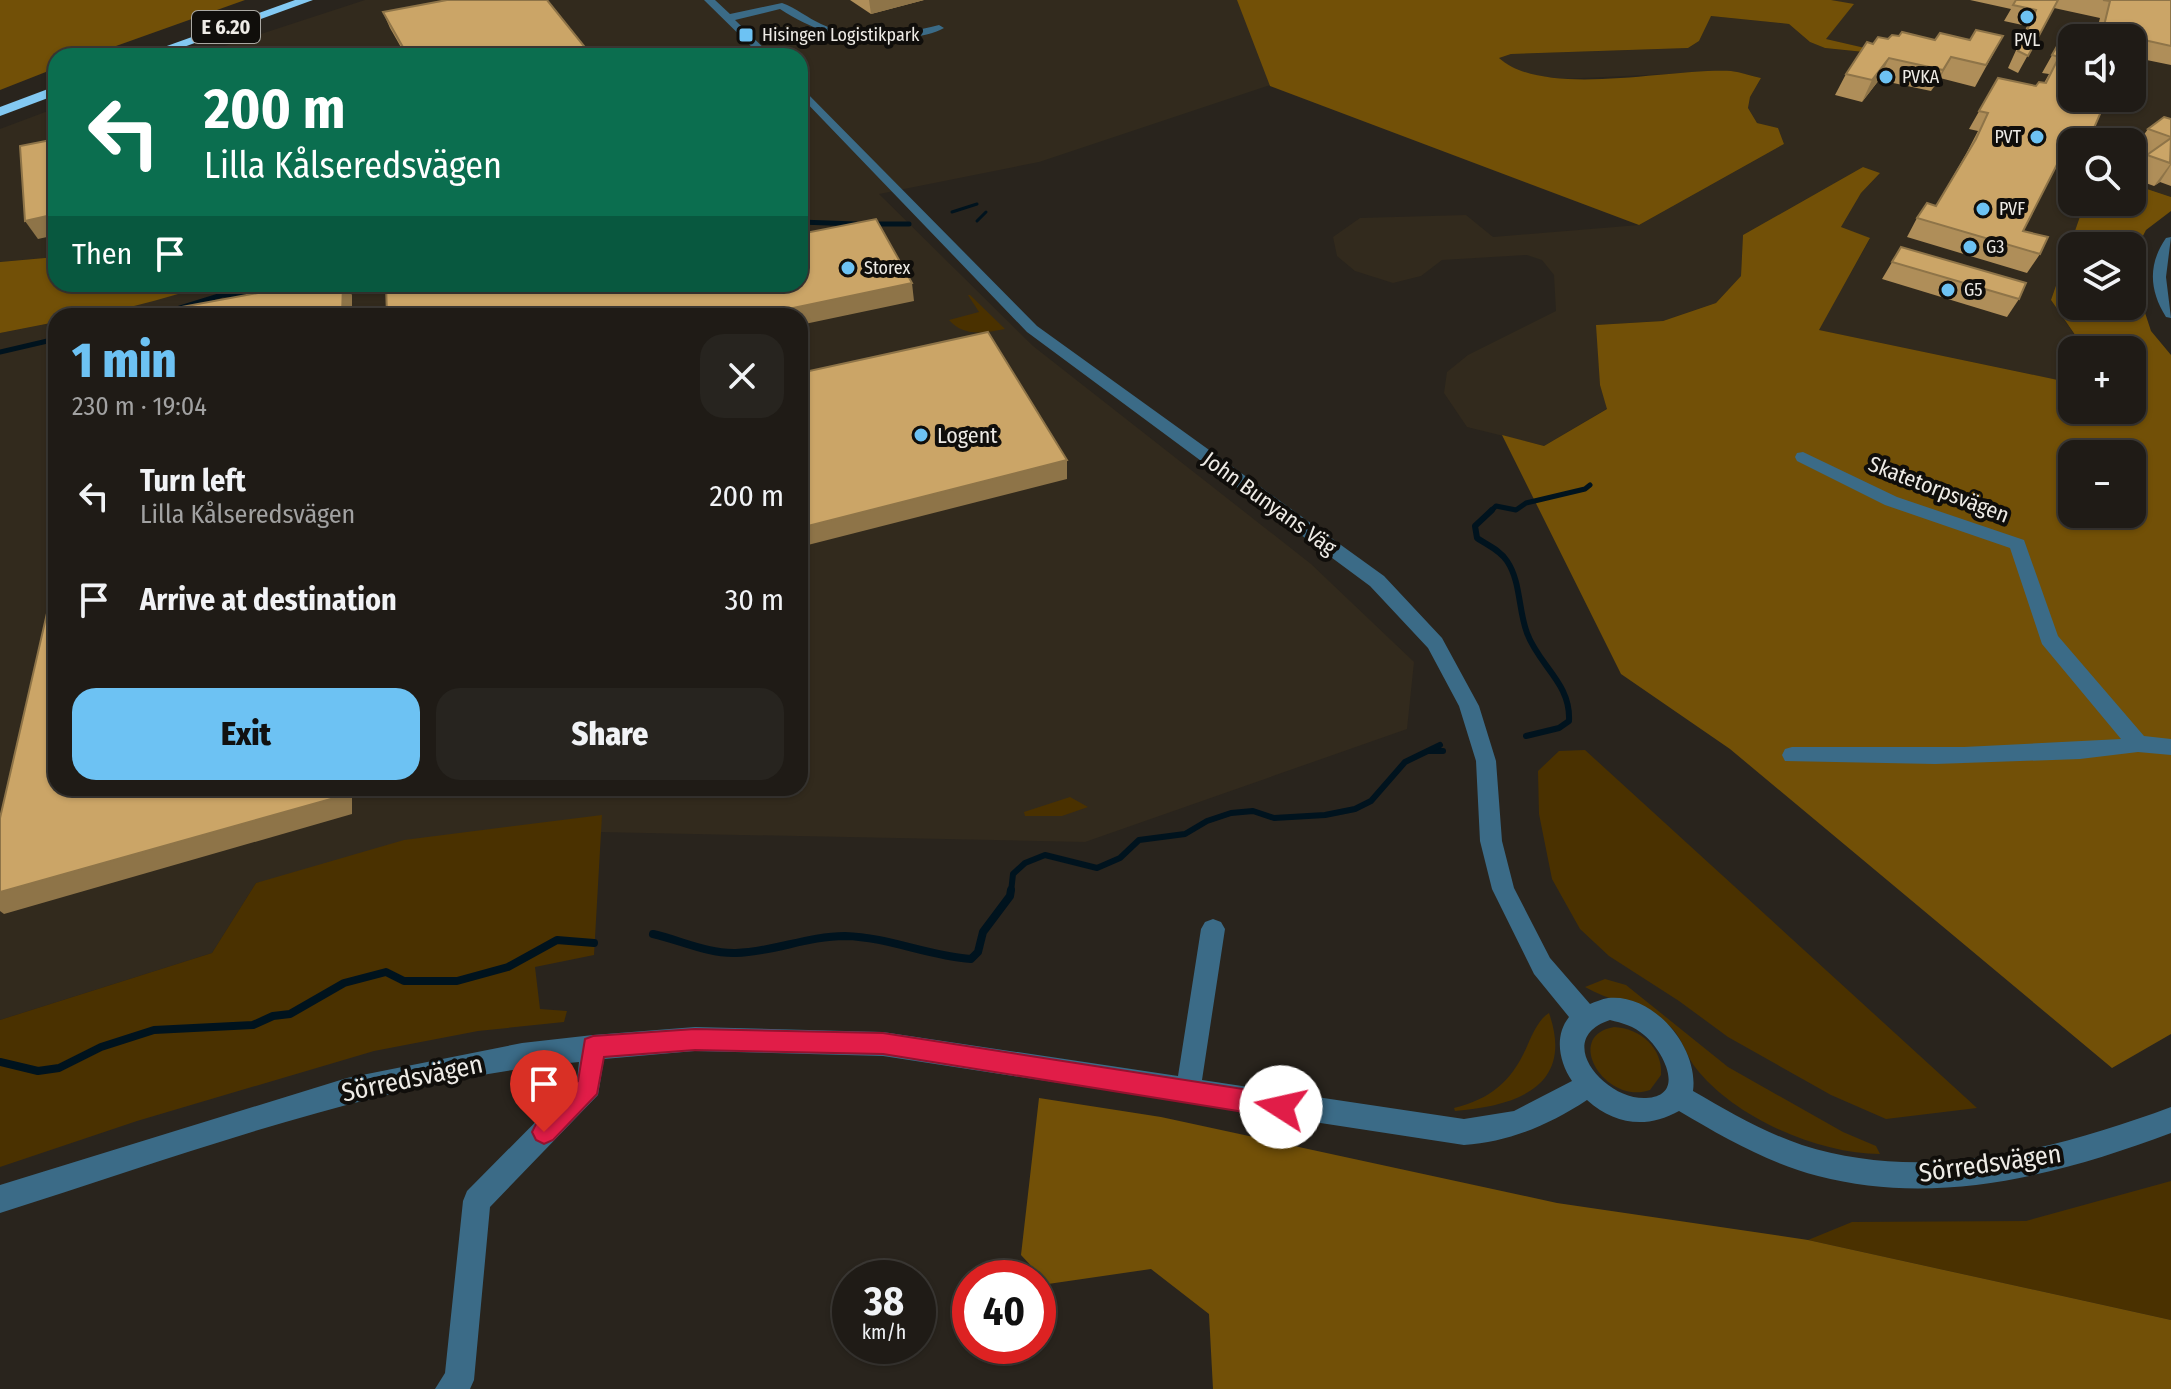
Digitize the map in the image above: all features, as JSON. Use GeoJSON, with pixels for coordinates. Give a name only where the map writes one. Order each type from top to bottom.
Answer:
{"type":"FeatureCollection","features":[{"type":"Feature","properties":{"kind":"highway"},"geometry":{"type":"LineString","coordinates":[[250,14],[254,9],[282,0]]}},
{"type":"Feature","properties":{"kind":"highway","name":"E 6.20"},"geometry":{"type":"LineString","coordinates":[[154,48],[291,0]]}},
{"type":"Feature","properties":{"kind":"highway","name":"E 6.20"},"geometry":{"type":"LineString","coordinates":[[169,48],[307,0]]}},
{"type":"Feature","properties":{"kind":"highway"},"geometry":{"type":"LineString","coordinates":[[0,106],[48,90]]}},
{"type":"Feature","properties":{"kind":"highway"},"geometry":{"type":"LineString","coordinates":[[0,112],[48,91]]}},
{"type":"Feature","properties":{"kind":"street"},"geometry":{"type":"LineString","coordinates":[[709,0],[759,48]]}},
{"type":"Feature","properties":{"kind":"street"},"geometry":{"type":"LineString","coordinates":[[728,18],[777,3],[811,25],[852,37],[905,38],[939,28]]}},
{"type":"Feature","properties":{"kind":"street","name":"John Bunyans Väg"},"geometry":{"type":"LineString","coordinates":[[808,97],[999,299],[1032,329],[1377,581],[1435,643],[1469,706],[1486,761],[1491,841],[1503,889],[1542,966],[1562,993],[1585,1016]]}},
{"type":"Feature","properties":{"kind":"street"},"geometry":{"type":"LineString","coordinates":[[2171,241],[2162,256],[2159,275],[2163,299],[2171,314]]}},
{"type":"Feature","properties":{"kind":"street","name":"Skatetorpsvägen"},"geometry":{"type":"LineString","coordinates":[[1803,457],[1891,501],[2018,544],[2049,639],[2138,744]]}},
{"type":"Feature","properties":{"kind":"street"},"geometry":{"type":"LineString","coordinates":[[1792,755],[1884,757],[2115,749],[2138,744],[2171,747]]}},
{"type":"Feature","properties":{"kind":"street"},"geometry":{"type":"LineString","coordinates":[[1188,1091],[1213,929]]}},
{"type":"Feature","properties":{"kind":"street"},"geometry":{"type":"LineString","coordinates":[[1601,1010],[1619,1010],[1639,1015],[1657,1027],[1671,1043],[1680,1061],[1682,1079],[1676,1095],[1659,1108],[1635,1111],[1610,1102],[1588,1085],[1574,1062],[1571,1047],[1576,1026],[1585,1016],[1601,1010]]}},
{"type":"Feature","properties":{"kind":"street","name":"Sörredsvägen"},"geometry":{"type":"LineString","coordinates":[[0,1199],[347,1091],[522,1055],[593,1047],[749,1039],[883,1044],[1428,1129],[1480,1132],[1520,1123],[1588,1085]]}},
{"type":"Feature","properties":{"kind":"street"},"geometry":{"type":"LineString","coordinates":[[450,1389],[459,1380],[477,1201],[589,1086],[593,1047]]}},
{"type":"Feature","properties":{"kind":"street","name":"Sörredsvägen"},"geometry":{"type":"LineString","coordinates":[[1676,1095],[1738,1132],[1776,1149],[1818,1162],[1890,1175],[1931,1175],[1998,1168],[2077,1151],[2171,1120]]}},
{"type":"Feature","properties":{"kind":"shaded area"},"geometry":{"type":"Polygon","coordinates":[[[0,0],[245,0],[110,48],[48,48],[48,71],[0,90],[0,0]]]}},
{"type":"Feature","properties":{"kind":"shaded area"},"geometry":{"type":"Polygon","coordinates":[[[365,0],[1239,0],[1270,85],[1039,162],[879,194],[1033,346],[1311,564],[1414,662],[1407,729],[1085,842],[599,832],[602,816],[256,883],[212,953],[0,1020],[0,333],[48,324],[48,796],[808,796],[808,308],[118,308],[180,292],[808,292],[808,48],[218,48],[365,0]]]}},
{"type":"Feature","properties":{"kind":"shaded area"},"geometry":{"type":"Polygon","coordinates":[[[1237,0],[1831,0],[1854,4],[1826,39],[1865,48],[1864,52],[1825,48],[1810,42],[1789,24],[1711,16],[1699,41],[1688,48],[1511,54],[1499,58],[1519,70],[1546,77],[1609,79],[1731,71],[1761,78],[1750,97],[1748,108],[1757,123],[1778,128],[1784,144],[1639,225],[1270,86],[1237,0]]]}},
{"type":"Feature","properties":{"kind":"shaded area"},"geometry":{"type":"Polygon","coordinates":[[[1831,0],[2171,0],[2171,197],[2146,189],[2146,128],[2058,128],[2058,216],[2080,216],[2075,232],[2058,232],[2058,280],[2051,300],[2058,310],[2058,320],[2064,320],[2075,336],[2058,336],[2058,380],[1818,330],[1870,239],[1841,227],[1861,193],[1880,173],[1863,167],[1743,235],[1741,276],[1716,303],[1663,321],[1597,325],[1600,385],[1608,408],[1544,446],[1467,427],[1444,393],[1447,372],[1468,355],[1556,311],[1554,275],[1542,260],[1527,255],[1442,260],[1421,276],[1393,283],[1355,271],[1337,256],[1333,237],[1360,218],[1466,215],[1493,237],[1639,225],[1784,144],[1778,128],[1757,123],[1748,108],[1750,97],[1761,78],[1732,71],[1561,79],[1514,70],[1498,58],[1511,54],[1688,48],[1699,41],[1710,16],[1789,24],[1810,42],[1825,48],[1863,52],[1864,48],[1825,39],[1853,5],[1831,0]]]}},
{"type":"Feature","properties":{"kind":"shaded area"},"geometry":{"type":"Polygon","coordinates":[[[48,111],[48,258],[0,262],[0,129],[48,111]]]}},
{"type":"Feature","properties":{"kind":"shaded area"},"geometry":{"type":"Polygon","coordinates":[[[1863,167],[1880,173],[1861,193],[1841,227],[1870,238],[1819,330],[2058,380],[2058,424],[2146,424],[2146,336],[2076,336],[2065,320],[2146,320],[2146,316],[2151,331],[2171,355],[2171,1034],[2112,1068],[1730,749],[1621,674],[1502,435],[1544,446],[1607,409],[1600,385],[1596,325],[1663,321],[1716,303],[1741,276],[1743,235],[1863,167]]]}},
{"type":"Feature","properties":{"kind":"shaded area"},"geometry":{"type":"Polygon","coordinates":[[[2146,189],[2171,197],[2171,211],[2146,230],[2075,232],[2080,216],[2146,216],[2146,189]]]}},
{"type":"Feature","properties":{"kind":"shaded area"},"geometry":{"type":"Polygon","coordinates":[[[48,258],[48,292],[185,292],[124,308],[48,308],[48,324],[0,333],[0,262],[48,258]]]}},
{"type":"Feature","properties":{"kind":"shaded area"},"geometry":{"type":"Polygon","coordinates":[[[2058,280],[2058,310],[2051,300],[2058,280]]]}},
{"type":"Feature","properties":{"kind":"shaded area"},"geometry":{"type":"Polygon","coordinates":[[[968,295],[1005,329],[968,331],[949,320],[979,312],[968,295]]]}},
{"type":"Feature","properties":{"kind":"shaded area"},"geometry":{"type":"Polygon","coordinates":[[[1585,750],[1977,1108],[1886,1119],[1831,1095],[1728,1037],[1609,956],[1580,929],[1552,879],[1539,814],[1538,771],[1559,751],[1585,750]]]}},
{"type":"Feature","properties":{"kind":"shaded area"},"geometry":{"type":"Polygon","coordinates":[[[1070,797],[1088,807],[1062,816],[1025,816],[1024,812],[1070,797]]]}},
{"type":"Feature","properties":{"kind":"shaded area"},"geometry":{"type":"Polygon","coordinates":[[[602,815],[594,955],[535,967],[540,1009],[567,1011],[564,1022],[478,1031],[374,1051],[137,1121],[0,1167],[0,1020],[212,953],[256,883],[404,840],[602,815]]]}},
{"type":"Feature","properties":{"kind":"shaded area"},"geometry":{"type":"Polygon","coordinates":[[[1605,979],[1626,985],[1728,1067],[1843,1132],[1876,1146],[1880,1154],[1804,1140],[1731,1102],[1695,1067],[1670,1026],[1655,1016],[1585,987],[1605,979]]]}},
{"type":"Feature","properties":{"kind":"shaded area"},"geometry":{"type":"Polygon","coordinates":[[[1549,1013],[1555,1038],[1554,1059],[1547,1075],[1535,1088],[1499,1104],[1455,1111],[1454,1108],[1490,1093],[1508,1078],[1542,1019],[1549,1013]]]}},
{"type":"Feature","properties":{"kind":"shaded area"},"geometry":{"type":"Polygon","coordinates":[[[1614,1027],[1633,1031],[1654,1048],[1661,1065],[1661,1075],[1650,1090],[1634,1092],[1618,1088],[1596,1068],[1591,1055],[1592,1043],[1599,1033],[1614,1027]]]}},
{"type":"Feature","properties":{"kind":"shaded area"},"geometry":{"type":"Polygon","coordinates":[[[1039,1098],[1161,1117],[1557,1203],[1808,1240],[2171,1320],[2171,1389],[1213,1389],[1209,1314],[1151,1269],[1056,1283],[1056,1260],[1026,1260],[1021,1255],[1039,1098]]]}},
{"type":"Feature","properties":{"kind":"shaded area"},"geometry":{"type":"Polygon","coordinates":[[[2171,1181],[2171,1320],[1808,1240],[1852,1222],[2026,1221],[2171,1181]]]}},
{"type":"Feature","properties":{"kind":"building"},"geometry":{"type":"Polygon","coordinates":[[[447,0],[547,0],[586,48],[403,48],[383,12],[447,0]]]}},
{"type":"Feature","properties":{"kind":"building"},"geometry":{"type":"Polygon","coordinates":[[[2016,0],[2058,0],[2028,56],[2018,51],[2036,10],[2013,5],[2016,0]]]}},
{"type":"Feature","properties":{"kind":"building"},"geometry":{"type":"Polygon","coordinates":[[[2103,0],[2171,0],[2171,46],[2146,40],[2146,24],[2104,24],[2110,1],[2103,0]]]}},
{"type":"Feature","properties":{"kind":"building"},"geometry":{"type":"Polygon","coordinates":[[[1976,30],[2003,36],[1986,65],[1951,57],[1943,70],[1889,58],[1872,80],[1846,74],[1867,42],[1873,44],[1878,37],[1888,39],[1902,32],[1935,40],[1940,33],[1970,40],[1976,30]]]}},
{"type":"Feature","properties":{"kind":"building"},"geometry":{"type":"Polygon","coordinates":[[[2058,59],[2058,112],[2101,112],[2094,128],[2058,128],[2058,163],[2023,231],[2048,237],[2040,254],[1917,218],[1927,203],[1936,206],[1976,139],[1988,113],[1979,111],[1998,78],[2036,86],[2039,82],[2046,83],[2058,59]]]}},
{"type":"Feature","properties":{"kind":"building"},"geometry":{"type":"Polygon","coordinates":[[[2164,117],[2171,119],[2171,137],[2148,129],[2164,117]]]}},
{"type":"Feature","properties":{"kind":"building"},"geometry":{"type":"Polygon","coordinates":[[[2171,138],[2170,163],[2147,155],[2171,138]]]}},
{"type":"Feature","properties":{"kind":"building"},"geometry":{"type":"Polygon","coordinates":[[[48,141],[48,216],[25,221],[20,146],[48,141]]]}},
{"type":"Feature","properties":{"kind":"building"},"geometry":{"type":"Polygon","coordinates":[[[876,219],[912,283],[793,308],[387,308],[386,292],[808,292],[808,232],[876,219]]]}},
{"type":"Feature","properties":{"kind":"building"},"geometry":{"type":"Polygon","coordinates":[[[1901,247],[2026,283],[2019,299],[1892,262],[1901,247]]]}},
{"type":"Feature","properties":{"kind":"building"},"geometry":{"type":"Polygon","coordinates":[[[263,292],[343,292],[342,308],[176,308],[263,292]]]}},
{"type":"Feature","properties":{"kind":"building","name":"Logent"},"geometry":{"type":"Polygon","coordinates":[[[988,332],[1067,460],[808,526],[808,371],[988,332]]]}},
{"type":"Feature","properties":{"kind":"building"},"geometry":{"type":"Polygon","coordinates":[[[48,609],[48,796],[338,796],[0,892],[0,818],[48,609]]]}},
{"type":"Feature","properties":{"kind":"waterway"},"geometry":{"type":"LineString","coordinates":[[952,212],[977,204]]}},
{"type":"Feature","properties":{"kind":"waterway"},"geometry":{"type":"LineString","coordinates":[[977,221],[986,212]]}},
{"type":"Feature","properties":{"kind":"waterway"},"geometry":{"type":"LineString","coordinates":[[808,222],[856,224]]}},
{"type":"Feature","properties":{"kind":"waterway"},"geometry":{"type":"LineString","coordinates":[[872,224],[909,224]]}},
{"type":"Feature","properties":{"kind":"waterway"},"geometry":{"type":"LineString","coordinates":[[180,308],[222,295],[256,295]]}},
{"type":"Feature","properties":{"kind":"waterway"},"geometry":{"type":"LineString","coordinates":[[0,352],[48,341]]}},
{"type":"Feature","properties":{"kind":"waterway"},"geometry":{"type":"LineString","coordinates":[[1492,510],[1496,506],[1516,510],[1526,503],[1585,489],[1590,485]]}},
{"type":"Feature","properties":{"kind":"waterway"},"geometry":{"type":"LineString","coordinates":[[1492,510],[1475,526],[1477,538],[1501,554],[1512,569],[1527,633],[1560,685],[1568,708],[1569,721],[1559,728],[1526,736]]}},
{"type":"Feature","properties":{"kind":"waterway"},"geometry":{"type":"LineString","coordinates":[[1011,892],[1013,874],[1025,863],[1045,855],[1097,868],[1120,858],[1139,840],[1185,834],[1207,821],[1231,813],[1253,811],[1274,818],[1325,815],[1355,809],[1371,801],[1405,762],[1440,745]]}},
{"type":"Feature","properties":{"kind":"waterway"},"geometry":{"type":"LineString","coordinates":[[1429,751],[1443,751]]}},
{"type":"Feature","properties":{"kind":"waterway"},"geometry":{"type":"LineString","coordinates":[[653,934],[726,953],[763,950],[831,937],[861,937],[971,959],[978,952],[983,932],[1010,896],[1011,890]]}},
{"type":"Feature","properties":{"kind":"waterway"},"geometry":{"type":"LineString","coordinates":[[0,1062],[38,1071],[59,1068],[101,1047],[154,1030],[253,1025],[273,1016],[290,1014],[344,983],[386,972],[404,981],[457,981],[508,967],[557,940],[594,943]]}},
{"type":"Feature","properties":{"kind":"place","name":"PVL"},"geometry":{"type":"Point","coordinates":[2027,17]}},
{"type":"Feature","properties":{"kind":"place","name":"Hisingen Logistikpark"},"geometry":{"type":"Point","coordinates":[746,35]}},
{"type":"Feature","properties":{"kind":"place","name":"PVKA"},"geometry":{"type":"Point","coordinates":[1886,77]}},
{"type":"Feature","properties":{"kind":"place","name":"PVT"},"geometry":{"type":"Point","coordinates":[2037,137]}},
{"type":"Feature","properties":{"kind":"place","name":"PVF"},"geometry":{"type":"Point","coordinates":[1983,209]}},
{"type":"Feature","properties":{"kind":"place","name":"G3"},"geometry":{"type":"Point","coordinates":[1970,247]}},
{"type":"Feature","properties":{"kind":"place","name":"Storex"},"geometry":{"type":"Point","coordinates":[848,268]}},
{"type":"Feature","properties":{"kind":"place","name":"G5"},"geometry":{"type":"Point","coordinates":[1948,290]}},
{"type":"Feature","properties":{"kind":"place","name":"Logent"},"geometry":{"type":"Point","coordinates":[921,435]}},
{"type":"Feature","properties":{"kind":"route"},"geometry":{"type":"LineString","coordinates":[[544,1132],[589,1086],[593,1047],[695,1039],[883,1044],[1281,1107]]}}]}
